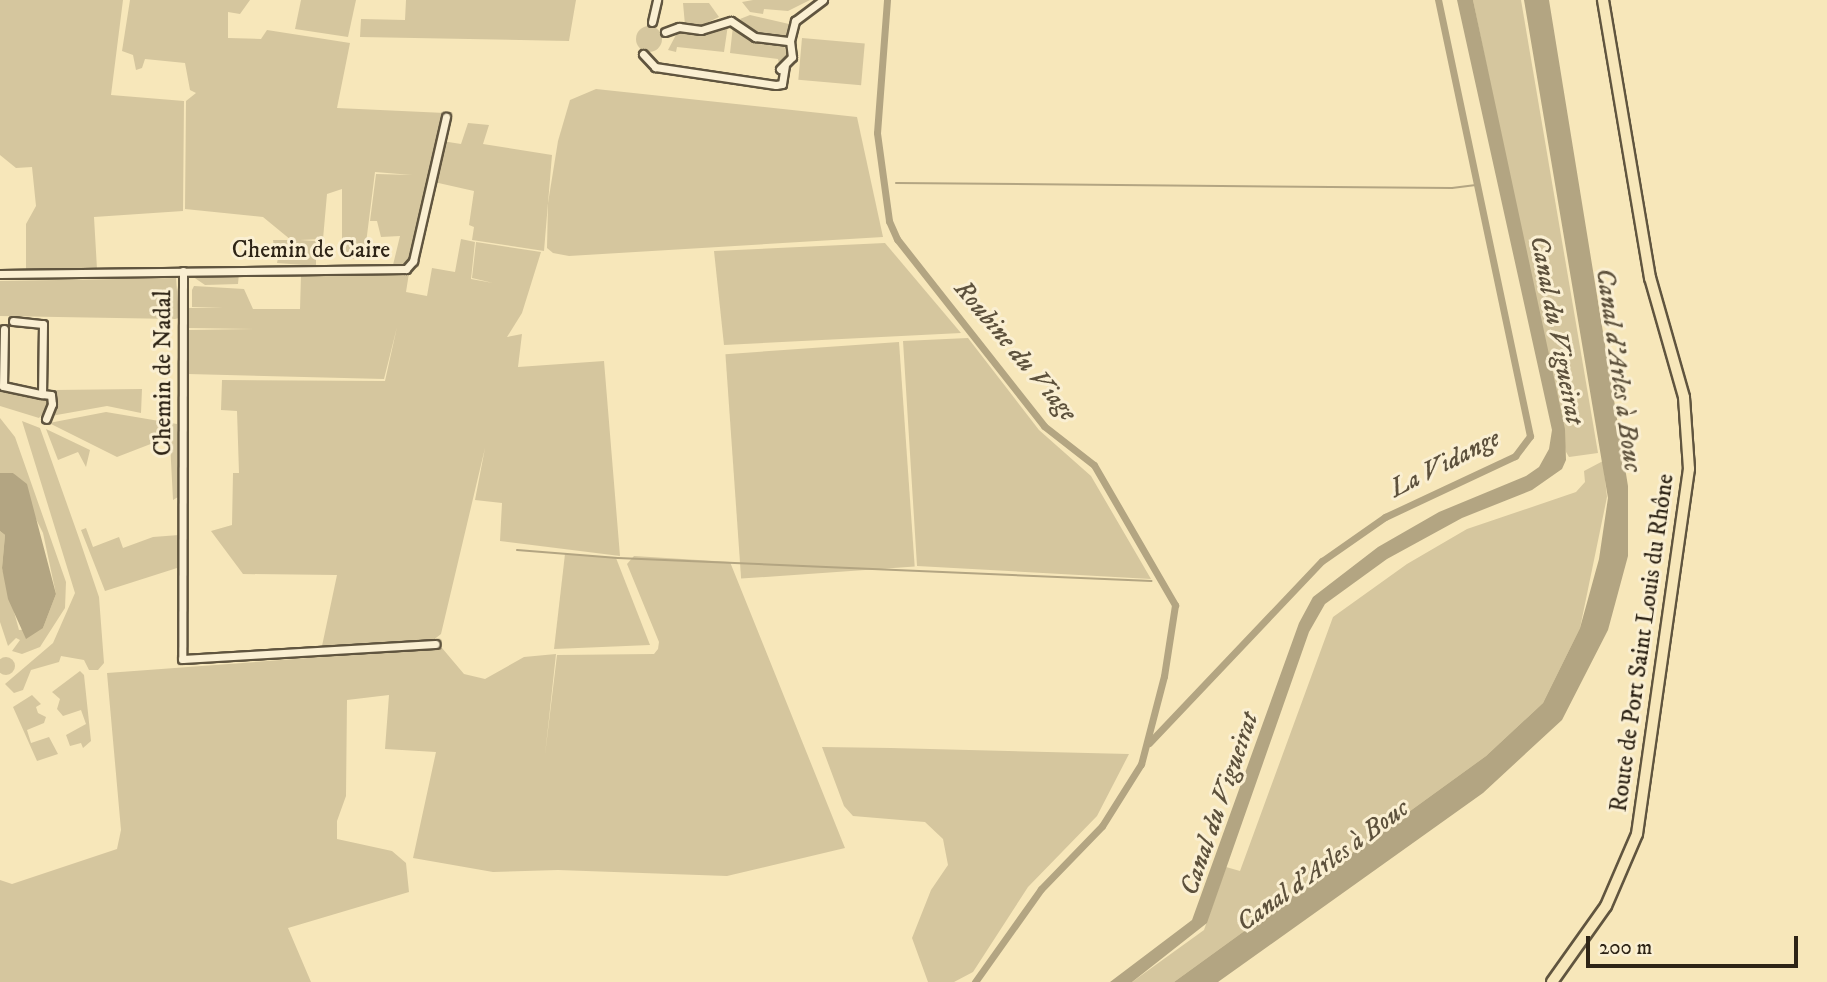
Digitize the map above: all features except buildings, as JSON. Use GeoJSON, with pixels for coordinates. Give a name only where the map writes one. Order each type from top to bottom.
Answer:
{"type":"FeatureCollection","features":[{"type":"Feature","properties":{"kind":"main road","name":"Route de Port Saint Louis du Rhône"},"geometry":{"type":"LineString","coordinates":[[1552,982],[1606,906],[1637,834],[1689,469],[1684,397],[1650,278],[1603,0]]}},
{"type":"Feature","properties":{"kind":"street"},"geometry":{"type":"LineString","coordinates":[[652,22],[657,0]]}},
{"type":"Feature","properties":{"kind":"street"},"geometry":{"type":"LineString","coordinates":[[643,54],[655,67],[782,84],[782,67],[792,57],[790,41],[795,21],[823,0]]}},
{"type":"Feature","properties":{"kind":"street"},"geometry":{"type":"LineString","coordinates":[[665,32],[679,27],[701,30],[731,21],[755,37],[790,41]]}},
{"type":"Feature","properties":{"kind":"street","name":"Chemin de Caire"},"geometry":{"type":"LineString","coordinates":[[183,271],[406,269],[413,261],[446,117]]}},
{"type":"Feature","properties":{"kind":"street","name":"Chemin de Nadal"},"geometry":{"type":"LineString","coordinates":[[0,274],[183,271],[182,660],[436,644]]}},
{"type":"Feature","properties":{"kind":"street"},"geometry":{"type":"LineString","coordinates":[[13,321],[43,324],[42,394]]}},
{"type":"Feature","properties":{"kind":"street"},"geometry":{"type":"LineString","coordinates":[[4,329],[3,386],[51,395],[46,419]]}},
{"type":"Feature","properties":{"kind":"shaded area"},"geometry":{"type":"Polygon","coordinates":[[[0,0],[123,0],[111,95],[184,101],[183,211],[94,217],[97,269],[26,271],[26,224],[36,206],[32,167],[16,168],[0,155],[0,0]]]}},
{"type":"Feature","properties":{"kind":"shaded area"},"geometry":{"type":"Polygon","coordinates":[[[130,0],[250,0],[240,14],[228,12],[228,38],[261,39],[267,30],[350,43],[337,108],[445,113],[409,264],[393,265],[400,236],[381,237],[377,221],[370,221],[376,174],[412,175],[375,172],[364,259],[342,258],[342,189],[327,194],[323,239],[300,240],[316,241],[316,266],[277,263],[279,253],[281,259],[298,255],[296,246],[284,248],[283,255],[281,249],[274,248],[273,240],[291,240],[263,217],[185,209],[186,101],[196,93],[190,90],[185,63],[145,59],[142,68],[136,70],[133,55],[122,51],[130,0]]]}},
{"type":"Feature","properties":{"kind":"shaded area"},"geometry":{"type":"Polygon","coordinates":[[[301,0],[356,0],[348,37],[295,29],[301,0]]]}},
{"type":"Feature","properties":{"kind":"shaded area"},"geometry":{"type":"Polygon","coordinates":[[[406,0],[576,0],[569,41],[360,37],[361,19],[405,20],[406,0]]]}},
{"type":"Feature","properties":{"kind":"shaded area"},"geometry":{"type":"Polygon","coordinates":[[[810,0],[788,11],[764,9],[763,14],[750,12],[742,2],[810,0]]]}},
{"type":"Feature","properties":{"kind":"shaded area"},"geometry":{"type":"Polygon","coordinates":[[[1457,0],[1473,0],[1565,429],[1566,460],[1562,469],[1532,490],[1462,518],[1387,559],[1325,604],[1309,632],[1207,923],[1132,982],[1110,982],[1192,920],[1299,623],[1313,597],[1378,547],[1439,512],[1526,476],[1539,467],[1549,449],[1552,430],[1457,0]]]}},
{"type":"Feature","properties":{"kind":"shaded area"},"geometry":{"type":"Polygon","coordinates":[[[1473,0],[1521,0],[1598,453],[1569,457],[1566,452],[1473,0]]]}},
{"type":"Feature","properties":{"kind":"shaded area"},"geometry":{"type":"Polygon","coordinates":[[[1524,0],[1549,0],[1628,486],[1628,556],[1608,630],[1562,720],[1483,793],[1218,982],[1174,982],[1486,756],[1543,703],[1580,628],[1599,559],[1608,498],[1524,0]]]}},
{"type":"Feature","properties":{"kind":"shaded area"},"geometry":{"type":"Polygon","coordinates":[[[683,3],[709,3],[719,17],[696,28],[685,25],[683,3]]]}},
{"type":"Feature","properties":{"kind":"shaded area"},"geometry":{"type":"Polygon","coordinates":[[[750,15],[789,24],[788,38],[751,31],[740,19],[750,15]]]}},
{"type":"Feature","properties":{"kind":"shaded area"},"geometry":{"type":"Polygon","coordinates":[[[728,25],[724,52],[677,47],[676,52],[668,50],[678,31],[705,33],[728,25]]]}},
{"type":"Feature","properties":{"kind":"shaded area"},"geometry":{"type":"Polygon","coordinates":[[[649,26],[658,30],[662,39],[658,48],[649,52],[640,48],[636,39],[640,30],[649,26]]]}},
{"type":"Feature","properties":{"kind":"shaded area"},"geometry":{"type":"Polygon","coordinates":[[[733,26],[747,38],[784,46],[788,57],[779,64],[778,59],[730,53],[733,26]]]}},
{"type":"Feature","properties":{"kind":"shaded area"},"geometry":{"type":"Polygon","coordinates":[[[802,38],[865,43],[861,85],[798,80],[802,38]]]}},
{"type":"Feature","properties":{"kind":"shaded area"},"geometry":{"type":"Polygon","coordinates":[[[596,89],[857,117],[883,237],[569,256],[553,253],[547,248],[548,203],[558,141],[570,100],[596,89]]]}},
{"type":"Feature","properties":{"kind":"shaded area"},"geometry":{"type":"Polygon","coordinates":[[[468,123],[489,125],[483,144],[552,155],[544,251],[472,240],[474,227],[469,225],[474,191],[434,182],[442,141],[461,144],[468,123]]]}},
{"type":"Feature","properties":{"kind":"shaded area"},"geometry":{"type":"Polygon","coordinates":[[[461,239],[475,242],[471,279],[493,283],[472,278],[476,242],[541,252],[522,313],[507,337],[522,334],[518,367],[604,361],[620,556],[500,541],[502,503],[475,500],[485,448],[441,634],[432,641],[322,646],[337,575],[243,574],[211,531],[232,525],[233,473],[239,473],[237,411],[221,410],[222,380],[385,381],[397,327],[384,379],[188,374],[188,330],[254,329],[188,328],[189,308],[223,308],[192,307],[192,290],[194,286],[244,289],[253,309],[300,309],[301,275],[409,273],[406,292],[427,296],[432,268],[455,272],[461,239]]]}},
{"type":"Feature","properties":{"kind":"shaded area"},"geometry":{"type":"Polygon","coordinates":[[[885,243],[961,333],[724,345],[714,251],[885,243]]]}},
{"type":"Feature","properties":{"kind":"shaded area"},"geometry":{"type":"Polygon","coordinates":[[[186,272],[239,273],[238,284],[205,285],[186,272]]]}},
{"type":"Feature","properties":{"kind":"shaded area"},"geometry":{"type":"Polygon","coordinates":[[[176,278],[179,318],[175,319],[0,316],[0,281],[176,278]]]}},
{"type":"Feature","properties":{"kind":"shaded area"},"geometry":{"type":"Polygon","coordinates":[[[968,338],[1039,430],[1091,476],[1151,579],[917,566],[903,341],[968,338]]]}},
{"type":"Feature","properties":{"kind":"shaded area"},"geometry":{"type":"Polygon","coordinates":[[[899,342],[915,566],[741,579],[725,354],[899,342]]]}},
{"type":"Feature","properties":{"kind":"shaded area"},"geometry":{"type":"Polygon","coordinates":[[[142,389],[141,413],[107,406],[51,416],[56,405],[54,390],[142,389]]]}},
{"type":"Feature","properties":{"kind":"shaded area"},"geometry":{"type":"Polygon","coordinates":[[[0,392],[47,399],[49,406],[39,418],[0,406],[0,392]]]}},
{"type":"Feature","properties":{"kind":"shaded area"},"geometry":{"type":"Polygon","coordinates":[[[106,412],[177,424],[178,497],[173,500],[170,442],[161,440],[117,457],[49,423],[106,412]]]}},
{"type":"Feature","properties":{"kind":"shaded area"},"geometry":{"type":"Polygon","coordinates":[[[0,418],[15,437],[66,582],[65,608],[40,647],[22,654],[12,651],[20,640],[16,638],[8,646],[0,622],[0,531],[5,535],[2,568],[19,630],[43,628],[56,594],[43,533],[13,473],[0,473],[0,418]]]}},
{"type":"Feature","properties":{"kind":"shaded area"},"geometry":{"type":"Polygon","coordinates":[[[22,421],[40,428],[99,597],[104,663],[98,670],[89,670],[84,660],[61,656],[59,662],[31,670],[23,690],[14,693],[5,684],[53,643],[75,593],[22,421]]]}},
{"type":"Feature","properties":{"kind":"shaded area"},"geometry":{"type":"Polygon","coordinates":[[[46,429],[90,450],[86,467],[78,452],[58,460],[46,429]]]}},
{"type":"Feature","properties":{"kind":"shaded area"},"geometry":{"type":"Polygon","coordinates":[[[1603,461],[1607,497],[1580,628],[1543,703],[1486,756],[1174,982],[1132,982],[1204,930],[1226,867],[1240,871],[1333,617],[1407,564],[1467,529],[1576,492],[1585,482],[1584,471],[1603,461]]]}},
{"type":"Feature","properties":{"kind":"shaded area"},"geometry":{"type":"Polygon","coordinates":[[[0,473],[13,473],[27,484],[56,594],[43,628],[26,639],[8,599],[2,568],[5,535],[0,531],[0,473]]]}},
{"type":"Feature","properties":{"kind":"shaded area"},"geometry":{"type":"Polygon","coordinates":[[[86,528],[93,547],[119,537],[123,548],[153,537],[179,535],[177,568],[105,591],[81,530],[86,528]]]}},
{"type":"Feature","properties":{"kind":"shaded area"},"geometry":{"type":"Polygon","coordinates":[[[565,554],[616,558],[650,645],[554,649],[565,554]]]}},
{"type":"Feature","properties":{"kind":"shaded area"},"geometry":{"type":"Polygon","coordinates":[[[634,556],[730,562],[845,848],[727,876],[558,870],[493,872],[413,858],[436,752],[385,749],[389,695],[347,700],[346,796],[337,821],[337,839],[392,851],[406,863],[409,892],[288,928],[311,982],[0,982],[0,880],[12,884],[117,849],[121,830],[107,673],[442,648],[464,674],[485,679],[524,657],[556,654],[545,755],[557,655],[654,654],[658,649],[659,642],[627,564],[634,556]]]}},
{"type":"Feature","properties":{"kind":"shaded area"},"geometry":{"type":"Polygon","coordinates":[[[6,657],[12,660],[15,666],[12,672],[6,675],[0,672],[-3,666],[0,660],[6,657]]]}},
{"type":"Feature","properties":{"kind":"shaded area"},"geometry":{"type":"Polygon","coordinates":[[[80,671],[84,675],[91,741],[83,748],[81,743],[70,746],[66,735],[86,724],[81,710],[63,716],[57,709],[60,699],[52,692],[80,671]]]}},
{"type":"Feature","properties":{"kind":"shaded area"},"geometry":{"type":"Polygon","coordinates":[[[32,695],[41,704],[36,707],[38,713],[46,717],[44,723],[27,730],[31,743],[49,737],[58,754],[37,761],[13,707],[32,695]]]}},
{"type":"Feature","properties":{"kind":"shaded area"},"geometry":{"type":"Polygon","coordinates":[[[822,747],[1129,754],[1097,816],[1028,887],[973,972],[954,982],[928,982],[912,938],[931,890],[948,865],[943,839],[925,822],[853,816],[844,806],[822,747]]]}},
{"type":"Feature","properties":{"kind":"waterway","name":"Roubine du Viage"},"geometry":{"type":"LineString","coordinates":[[887,0],[877,133],[889,221],[897,239],[1044,426],[1094,465],[1175,605],[1164,676],[1141,764],[1102,826],[1041,889],[975,982]]}},
{"type":"Feature","properties":{"kind":"waterway","name":"La Vidange"},"geometry":{"type":"LineString","coordinates":[[1149,743],[1322,561],[1385,517],[1515,456],[1530,436],[1438,0]]}},
{"type":"Feature","properties":{"kind":"waterway"},"geometry":{"type":"LineString","coordinates":[[896,183],[1452,188],[1478,185]]}},
{"type":"Feature","properties":{"kind":"waterway"},"geometry":{"type":"LineString","coordinates":[[517,550],[618,558],[1152,581]]}},
{"type":"Feature","properties":{"kind":"waterway","name":"Roubine du Viage"},"geometry":{"type":"LineString","coordinates":[[1160,582],[1165,583]]}},
{"type":"Feature","properties":{"kind":"water label","name":"Canal du Vigueirat"},"geometry":{"type":"Point","coordinates":[1556,330]}},
{"type":"Feature","properties":{"kind":"water label","name":"Canal d'Arles à Bouc"},"geometry":{"type":"Point","coordinates":[1618,370]}},
{"type":"Feature","properties":{"kind":"water label","name":"Canal du Vigueirat"},"geometry":{"type":"Point","coordinates":[1220,804]}},
{"type":"Feature","properties":{"kind":"water label","name":"Canal d'Arles à Bouc"},"geometry":{"type":"Point","coordinates":[1323,866]}}]}
